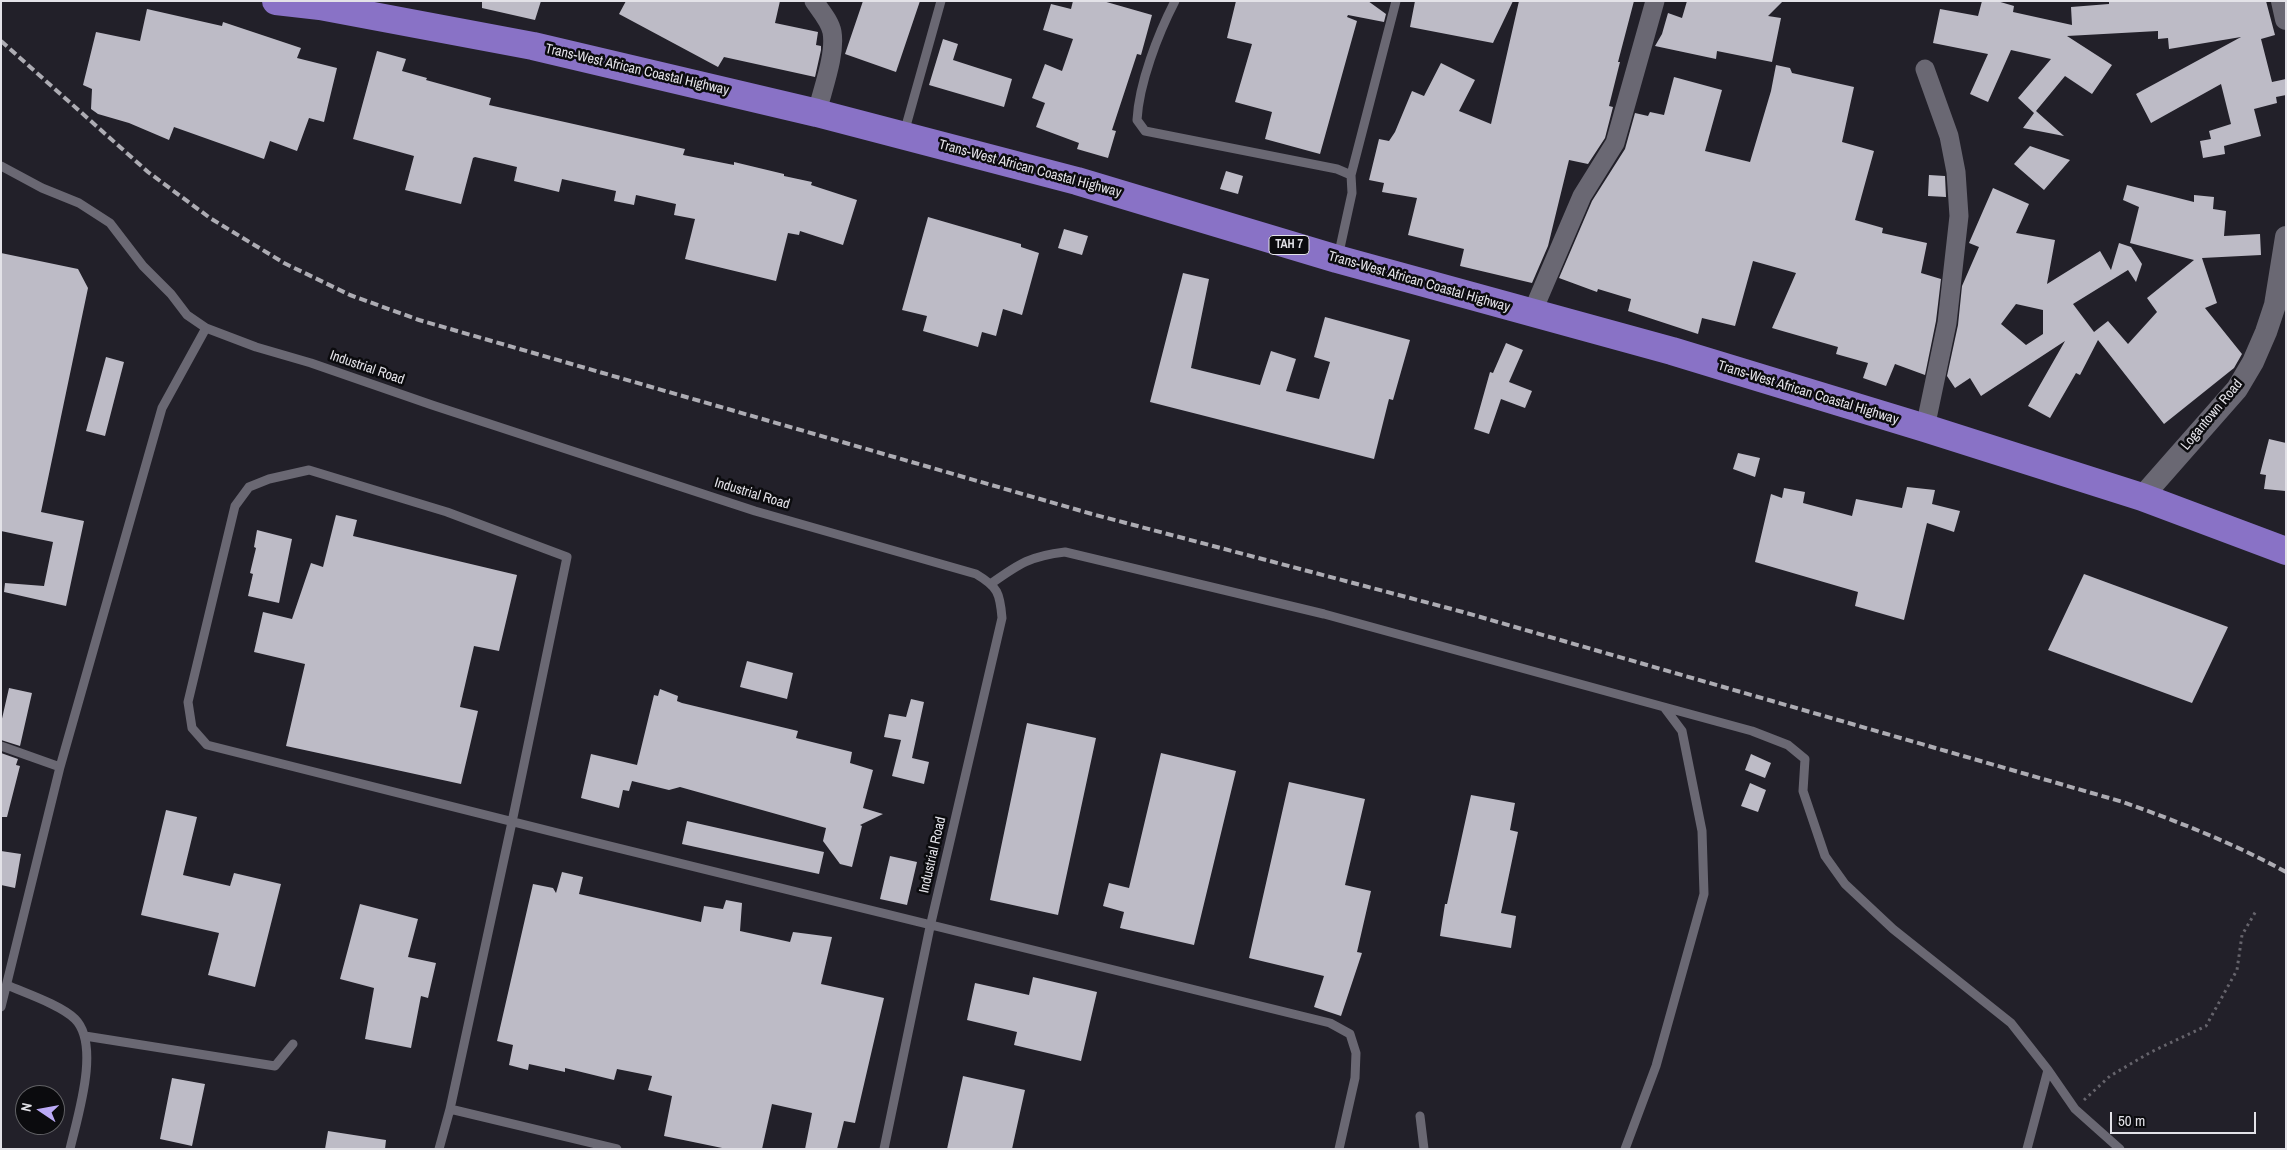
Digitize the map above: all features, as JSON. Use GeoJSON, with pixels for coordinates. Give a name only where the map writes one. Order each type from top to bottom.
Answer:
{"type":"FeatureCollection","features":[{"type":"Feature","properties":{"kind":"highway","name":"Trans-West African Coastal Highway"},"geometry":{"type":"LineString","coordinates":[[276,1],[320,6],[534,46],[816,113],[1077,181],[1337,259],[1672,352],[1924,428],[2142,497],[2286,551]]}},
{"type":"Feature","properties":{"kind":"street"},"geometry":{"type":"LineString","coordinates":[[814,1],[829,24],[832,39],[830,56],[816,113]]}},
{"type":"Feature","properties":{"kind":"street"},"geometry":{"type":"LineString","coordinates":[[1532,314],[1582,196],[1615,143],[1655,1]]}},
{"type":"Feature","properties":{"kind":"street"},"geometry":{"type":"LineString","coordinates":[[1924,69],[1949,136],[1956,172],[1959,216],[1947,323],[1924,428]]}},
{"type":"Feature","properties":{"kind":"street","name":"Logantown Road"},"geometry":{"type":"LineString","coordinates":[[2142,497],[2237,389],[2252,362],[2266,332],[2275,305],[2286,237]]}},
{"type":"Feature","properties":{"kind":"lane"},"geometry":{"type":"LineString","coordinates":[[904,135],[941,1]]}},
{"type":"Feature","properties":{"kind":"lane"},"geometry":{"type":"LineString","coordinates":[[1175,1],[1161,28],[1138,106],[1136,120],[1144,131],[1337,169],[1351,175]]}},
{"type":"Feature","properties":{"kind":"lane"},"geometry":{"type":"LineString","coordinates":[[1337,259],[1352,193],[1351,175],[1396,1]]}},
{"type":"Feature","properties":{"kind":"lane","name":"Industrial Road"},"geometry":{"type":"LineString","coordinates":[[1,166],[42,188],[79,203],[110,223],[143,266],[171,294],[187,315],[206,328],[256,347],[311,363],[737,505],[976,574],[992,583],[1000,597],[1002,618],[930,927],[884,1149]]}},
{"type":"Feature","properties":{"kind":"lane"},"geometry":{"type":"LineString","coordinates":[[1,1007],[60,767],[162,408],[206,328]]}},
{"type":"Feature","properties":{"kind":"lane"},"geometry":{"type":"LineString","coordinates":[[439,1149],[450,1109],[512,822],[567,557],[447,512],[309,470],[269,478],[249,487],[235,506],[188,702],[192,728],[207,745],[512,822],[930,927],[1330,1023],[1350,1034],[1356,1053],[1355,1078],[1338,1149]]}},
{"type":"Feature","properties":{"kind":"lane"},"geometry":{"type":"LineString","coordinates":[[992,583],[1021,562],[1042,554],[1065,552],[1324,614],[1752,731],[1788,745],[1805,760],[1803,791],[1825,856],[1845,884],[1893,928],[2011,1023],[2048,1070],[2075,1109],[2120,1149]]}},
{"type":"Feature","properties":{"kind":"lane"},"geometry":{"type":"LineString","coordinates":[[1625,1149],[1656,1066],[1704,894],[1702,832],[1682,731],[1664,707]]}},
{"type":"Feature","properties":{"kind":"lane"},"geometry":{"type":"LineString","coordinates":[[1,746],[60,767]]}},
{"type":"Feature","properties":{"kind":"lane"},"geometry":{"type":"LineString","coordinates":[[7,985],[50,1004],[76,1019],[85,1036],[87,1078],[70,1149]]}},
{"type":"Feature","properties":{"kind":"lane"},"geometry":{"type":"LineString","coordinates":[[85,1036],[275,1066],[293,1044]]}},
{"type":"Feature","properties":{"kind":"lane"},"geometry":{"type":"LineString","coordinates":[[2027,1149],[2048,1070]]}},
{"type":"Feature","properties":{"kind":"lane"},"geometry":{"type":"LineString","coordinates":[[450,1109],[617,1149]]}},
{"type":"Feature","properties":{"kind":"lane"},"geometry":{"type":"LineString","coordinates":[[1420,1116],[1424,1149]]}},
{"type":"Feature","properties":{"kind":"path"},"geometry":{"type":"LineString","coordinates":[[2075,1109],[2110,1076],[2151,1052],[2206,1026],[2237,970],[2242,935],[2256,911]]}},
{"type":"Feature","properties":{"kind":"building"},"geometry":{"type":"Polygon","coordinates":[[[482,1],[541,1],[535,20],[482,8],[482,1]]]}},
{"type":"Feature","properties":{"kind":"building"},"geometry":{"type":"Polygon","coordinates":[[[626,1],[780,1],[775,23],[818,32],[816,45],[821,46],[821,50],[815,77],[724,57],[718,67],[619,14],[626,1]]]}},
{"type":"Feature","properties":{"kind":"building"},"geometry":{"type":"Polygon","coordinates":[[[863,1],[920,1],[896,72],[845,54],[863,1]]]}},
{"type":"Feature","properties":{"kind":"building"},"geometry":{"type":"Polygon","coordinates":[[[1073,1],[1103,1],[1152,15],[1141,55],[1137,54],[1112,130],[1116,131],[1108,158],[1077,149],[1079,143],[1036,127],[1045,103],[1032,98],[1045,64],[1062,71],[1073,39],[1043,30],[1051,4],[1071,9],[1073,1]]]}},
{"type":"Feature","properties":{"kind":"building"},"geometry":{"type":"Polygon","coordinates":[[[1236,1],[1368,1],[1386,14],[1384,22],[1348,15],[1347,17],[1357,21],[1320,154],[1265,139],[1272,112],[1235,102],[1252,44],[1227,38],[1236,1]]]}},
{"type":"Feature","properties":{"kind":"building"},"geometry":{"type":"Polygon","coordinates":[[[1415,1],[1513,1],[1493,43],[1410,27],[1415,1]]]}},
{"type":"Feature","properties":{"kind":"building"},"geometry":{"type":"Polygon","coordinates":[[[1519,1],[1634,1],[1618,62],[1620,62],[1609,106],[1613,107],[1605,138],[1588,164],[1569,160],[1548,246],[1532,283],[1460,266],[1464,249],[1408,235],[1417,198],[1382,192],[1384,183],[1369,180],[1379,139],[1389,141],[1395,132],[1412,91],[1424,96],[1441,63],[1475,80],[1459,111],[1491,124],[1519,1]]]}},
{"type":"Feature","properties":{"kind":"building"},"geometry":{"type":"Polygon","coordinates":[[[1687,1],[1783,1],[1768,16],[1781,18],[1772,62],[1717,51],[1716,59],[1655,46],[1662,34],[1668,13],[1682,18],[1687,1]]]}},
{"type":"Feature","properties":{"kind":"building"},"geometry":{"type":"Polygon","coordinates":[[[1982,1],[1997,1],[2014,6],[2013,12],[2072,25],[2071,7],[2109,4],[2109,1],[2266,1],[2275,35],[2261,39],[2272,82],[2286,79],[2286,95],[2276,97],[2277,103],[2254,109],[2261,136],[2224,146],[2225,154],[2203,158],[2200,141],[2211,139],[2209,131],[2231,124],[2221,84],[2151,123],[2136,94],[2241,37],[2169,49],[2168,38],[2158,39],[2158,31],[2067,36],[2112,65],[2092,94],[2065,76],[2036,111],[2064,136],[2023,128],[2034,113],[2018,98],[2051,59],[2011,50],[1988,102],[1970,94],[1988,54],[1933,43],[1940,9],[1978,16],[1982,1]]]}},
{"type":"Feature","properties":{"kind":"building"},"geometry":{"type":"Polygon","coordinates":[[[147,9],[222,26],[223,22],[301,48],[297,58],[337,68],[324,122],[309,118],[297,151],[270,141],[264,159],[174,127],[169,140],[129,123],[98,114],[91,109],[92,89],[83,85],[96,32],[140,41],[147,9]]]}},
{"type":"Feature","properties":{"kind":"building"},"geometry":{"type":"Polygon","coordinates":[[[943,39],[958,44],[953,60],[1012,79],[1004,107],[929,85],[943,39]]]}},
{"type":"Feature","properties":{"kind":"building"},"geometry":{"type":"Polygon","coordinates":[[[377,51],[406,59],[402,71],[427,78],[426,80],[491,98],[489,105],[685,149],[683,155],[734,165],[734,162],[784,174],[784,176],[812,182],[811,185],[857,200],[843,245],[800,231],[799,235],[788,233],[776,281],[685,259],[695,219],[674,215],[676,204],[636,195],[634,205],[614,201],[616,191],[562,179],[559,192],[514,181],[517,167],[475,157],[473,158],[461,204],[405,190],[414,156],[353,139],[377,51]]]}},
{"type":"Feature","properties":{"kind":"building"},"geometry":{"type":"Polygon","coordinates":[[[1776,65],[1790,68],[1792,73],[1854,87],[1842,142],[1874,151],[1855,220],[1883,228],[1882,233],[1927,243],[1921,273],[1941,279],[1936,321],[1925,375],[1895,364],[1886,386],[1863,378],[1868,363],[1836,354],[1838,347],[1772,328],[1796,273],[1753,261],[1735,326],[1702,318],[1698,334],[1628,311],[1631,299],[1598,289],[1597,292],[1559,278],[1592,201],[1625,149],[1635,113],[1648,116],[1650,112],[1664,115],[1674,77],[1722,90],[1705,151],[1750,162],[1771,91],[1776,65]]]}},
{"type":"Feature","properties":{"kind":"building"},"geometry":{"type":"Polygon","coordinates":[[[2030,146],[2070,160],[2044,190],[2014,164],[2030,146]]]}},
{"type":"Feature","properties":{"kind":"building"},"geometry":{"type":"Polygon","coordinates":[[[1226,171],[1243,176],[1238,194],[1220,189],[1226,171]]]}},
{"type":"Feature","properties":{"kind":"building"},"geometry":{"type":"Polygon","coordinates":[[[1929,175],[1945,176],[1946,197],[1928,196],[1929,175]]]}},
{"type":"Feature","properties":{"kind":"building"},"geometry":{"type":"Polygon","coordinates":[[[2127,185],[2194,202],[2194,195],[2214,197],[2213,209],[2226,211],[2224,236],[2260,234],[2261,255],[2202,258],[2217,303],[2205,308],[2242,354],[2234,368],[2164,424],[2098,340],[2080,375],[2076,373],[2050,418],[2028,406],[2065,341],[1981,396],[1970,378],[1955,388],[1947,376],[1958,325],[1962,286],[1979,247],[1969,243],[1993,188],[2029,204],[2016,233],[2055,240],[2047,284],[2100,251],[2111,270],[2119,243],[2131,247],[2142,264],[2136,282],[2128,270],[2073,304],[2094,332],[2108,321],[2128,344],[2157,312],[2147,298],[2194,260],[2130,243],[2139,207],[2123,200],[2127,185]],[[2016,304],[2001,324],[2026,345],[2043,334],[2043,310],[2016,304]]]}},
{"type":"Feature","properties":{"kind":"building"},"geometry":{"type":"Polygon","coordinates":[[[928,217],[1021,244],[1021,247],[1039,253],[1022,315],[1003,309],[996,336],[982,332],[978,347],[923,331],[927,316],[902,310],[928,217]]]}},
{"type":"Feature","properties":{"kind":"building"},"geometry":{"type":"Polygon","coordinates":[[[1064,229],[1088,236],[1082,255],[1058,248],[1064,229]]]}},
{"type":"Feature","properties":{"kind":"building"},"geometry":{"type":"Polygon","coordinates":[[[1,253],[78,269],[88,288],[41,512],[84,521],[66,606],[4,592],[5,583],[44,586],[53,542],[1,531],[1,253]]]}},
{"type":"Feature","properties":{"kind":"building"},"geometry":{"type":"Polygon","coordinates":[[[1183,273],[1209,279],[1191,368],[1260,385],[1271,351],[1296,359],[1286,391],[1319,399],[1330,362],[1314,357],[1325,317],[1410,340],[1393,400],[1389,399],[1374,459],[1150,402],[1183,273]]]}},
{"type":"Feature","properties":{"kind":"building"},"geometry":{"type":"Polygon","coordinates":[[[1506,343],[1523,350],[1509,382],[1532,391],[1525,408],[1501,399],[1489,434],[1474,429],[1490,372],[1493,373],[1506,343]]]}},
{"type":"Feature","properties":{"kind":"building"},"geometry":{"type":"Polygon","coordinates":[[[106,357],[124,362],[105,436],[86,431],[106,357]]]}},
{"type":"Feature","properties":{"kind":"building"},"geometry":{"type":"Polygon","coordinates":[[[2269,439],[2286,443],[2286,491],[2264,489],[2266,475],[2260,474],[2269,439]]]}},
{"type":"Feature","properties":{"kind":"building"},"geometry":{"type":"Polygon","coordinates":[[[1738,453],[1760,458],[1755,477],[1733,469],[1738,453]]]}},
{"type":"Feature","properties":{"kind":"building"},"geometry":{"type":"Polygon","coordinates":[[[1907,487],[1935,490],[1932,504],[1960,511],[1954,532],[1927,523],[1904,620],[1855,606],[1858,592],[1755,562],[1771,494],[1782,498],[1784,488],[1805,492],[1803,503],[1852,516],[1856,499],[1902,508],[1907,487]]]}},
{"type":"Feature","properties":{"kind":"building"},"geometry":{"type":"Polygon","coordinates":[[[336,515],[357,520],[353,536],[517,575],[499,651],[474,646],[460,707],[478,711],[461,784],[286,746],[305,664],[254,652],[263,612],[292,619],[311,563],[323,567],[336,515]]]}},
{"type":"Feature","properties":{"kind":"building"},"geometry":{"type":"Polygon","coordinates":[[[257,530],[292,539],[279,603],[248,596],[253,574],[250,573],[256,548],[254,547],[257,530]]]}},
{"type":"Feature","properties":{"kind":"building"},"geometry":{"type":"Polygon","coordinates":[[[2084,574],[2228,627],[2192,703],[2048,650],[2084,574]]]}},
{"type":"Feature","properties":{"kind":"building"},"geometry":{"type":"Polygon","coordinates":[[[747,661],[793,673],[787,699],[740,687],[747,661]]]}},
{"type":"Feature","properties":{"kind":"building"},"geometry":{"type":"Polygon","coordinates":[[[9,688],[32,693],[20,746],[1,740],[1,723],[9,688]]]}},
{"type":"Feature","properties":{"kind":"building"},"geometry":{"type":"Polygon","coordinates":[[[660,689],[678,696],[677,701],[682,703],[798,731],[796,738],[852,752],[850,763],[873,770],[863,808],[883,814],[860,825],[862,826],[852,867],[840,864],[823,841],[826,828],[680,787],[669,790],[632,781],[629,791],[623,790],[619,808],[581,798],[591,754],[637,765],[654,695],[658,696],[660,689]]]}},
{"type":"Feature","properties":{"kind":"building"},"geometry":{"type":"Polygon","coordinates":[[[911,699],[924,702],[912,758],[929,762],[924,784],[892,776],[901,740],[884,737],[889,714],[906,717],[911,699]]]}},
{"type":"Feature","properties":{"kind":"building"},"geometry":{"type":"Polygon","coordinates":[[[1027,723],[1096,738],[1058,915],[990,900],[1027,723]]]}},
{"type":"Feature","properties":{"kind":"building"},"geometry":{"type":"Polygon","coordinates":[[[1,753],[18,759],[16,765],[20,766],[7,817],[1,817],[1,753]]]}},
{"type":"Feature","properties":{"kind":"building"},"geometry":{"type":"Polygon","coordinates":[[[1161,753],[1236,771],[1194,945],[1120,928],[1124,912],[1103,906],[1109,883],[1129,888],[1161,753]]]}},
{"type":"Feature","properties":{"kind":"building"},"geometry":{"type":"Polygon","coordinates":[[[1751,754],[1771,763],[1765,778],[1745,770],[1751,754]]]}},
{"type":"Feature","properties":{"kind":"building"},"geometry":{"type":"Polygon","coordinates":[[[1289,782],[1365,799],[1345,885],[1371,891],[1357,952],[1362,953],[1341,1016],[1314,1007],[1324,976],[1249,958],[1289,782]]]}},
{"type":"Feature","properties":{"kind":"building"},"geometry":{"type":"Polygon","coordinates":[[[1750,783],[1766,790],[1758,812],[1741,806],[1750,783]]]}},
{"type":"Feature","properties":{"kind":"building"},"geometry":{"type":"Polygon","coordinates":[[[1471,795],[1515,803],[1510,830],[1518,832],[1501,913],[1516,916],[1511,948],[1440,936],[1445,904],[1447,904],[1471,795]]]}},
{"type":"Feature","properties":{"kind":"building"},"geometry":{"type":"Polygon","coordinates":[[[166,810],[197,817],[183,875],[230,886],[234,873],[281,884],[255,987],[208,975],[219,933],[141,915],[166,810]]]}},
{"type":"Feature","properties":{"kind":"building"},"geometry":{"type":"Polygon","coordinates":[[[687,821],[824,852],[819,874],[682,844],[687,821]]]}},
{"type":"Feature","properties":{"kind":"building"},"geometry":{"type":"Polygon","coordinates":[[[1,851],[21,854],[15,888],[1,885],[1,851]]]}},
{"type":"Feature","properties":{"kind":"building"},"geometry":{"type":"Polygon","coordinates":[[[890,856],[917,862],[907,905],[880,899],[890,856]]]}},
{"type":"Feature","properties":{"kind":"building"},"geometry":{"type":"Polygon","coordinates":[[[562,872],[583,877],[579,894],[701,922],[704,906],[723,909],[726,900],[742,903],[740,931],[790,942],[793,932],[832,937],[821,984],[884,998],[855,1123],[844,1121],[837,1149],[805,1149],[812,1113],[772,1104],[762,1149],[727,1149],[664,1136],[672,1096],[648,1090],[652,1076],[617,1069],[614,1080],[565,1068],[565,1072],[529,1064],[528,1070],[509,1065],[513,1045],[497,1041],[533,884],[553,888],[556,893],[562,872]]]}},
{"type":"Feature","properties":{"kind":"building"},"geometry":{"type":"Polygon","coordinates":[[[360,904],[418,919],[408,957],[436,963],[428,998],[421,996],[411,1048],[365,1039],[374,988],[340,979],[360,904]]]}},
{"type":"Feature","properties":{"kind":"building"},"geometry":{"type":"Polygon","coordinates":[[[1033,977],[1097,992],[1081,1061],[1014,1045],[1017,1032],[967,1020],[975,983],[1029,995],[1033,977]]]}},
{"type":"Feature","properties":{"kind":"building"},"geometry":{"type":"Polygon","coordinates":[[[963,1076],[1025,1090],[1012,1149],[947,1149],[963,1076]]]}},
{"type":"Feature","properties":{"kind":"building"},"geometry":{"type":"Polygon","coordinates":[[[172,1078],[205,1084],[192,1146],[160,1139],[172,1078]]]}},
{"type":"Feature","properties":{"kind":"building"},"geometry":{"type":"Polygon","coordinates":[[[328,1131],[386,1140],[385,1149],[325,1149],[328,1131]]]}},
{"type":"Feature","properties":{"kind":"railway"},"geometry":{"type":"LineString","coordinates":[[1,41],[148,172],[210,218],[284,263],[350,295],[419,320],[1092,514],[1463,612],[2123,802],[2206,834],[2286,872]]}}]}
